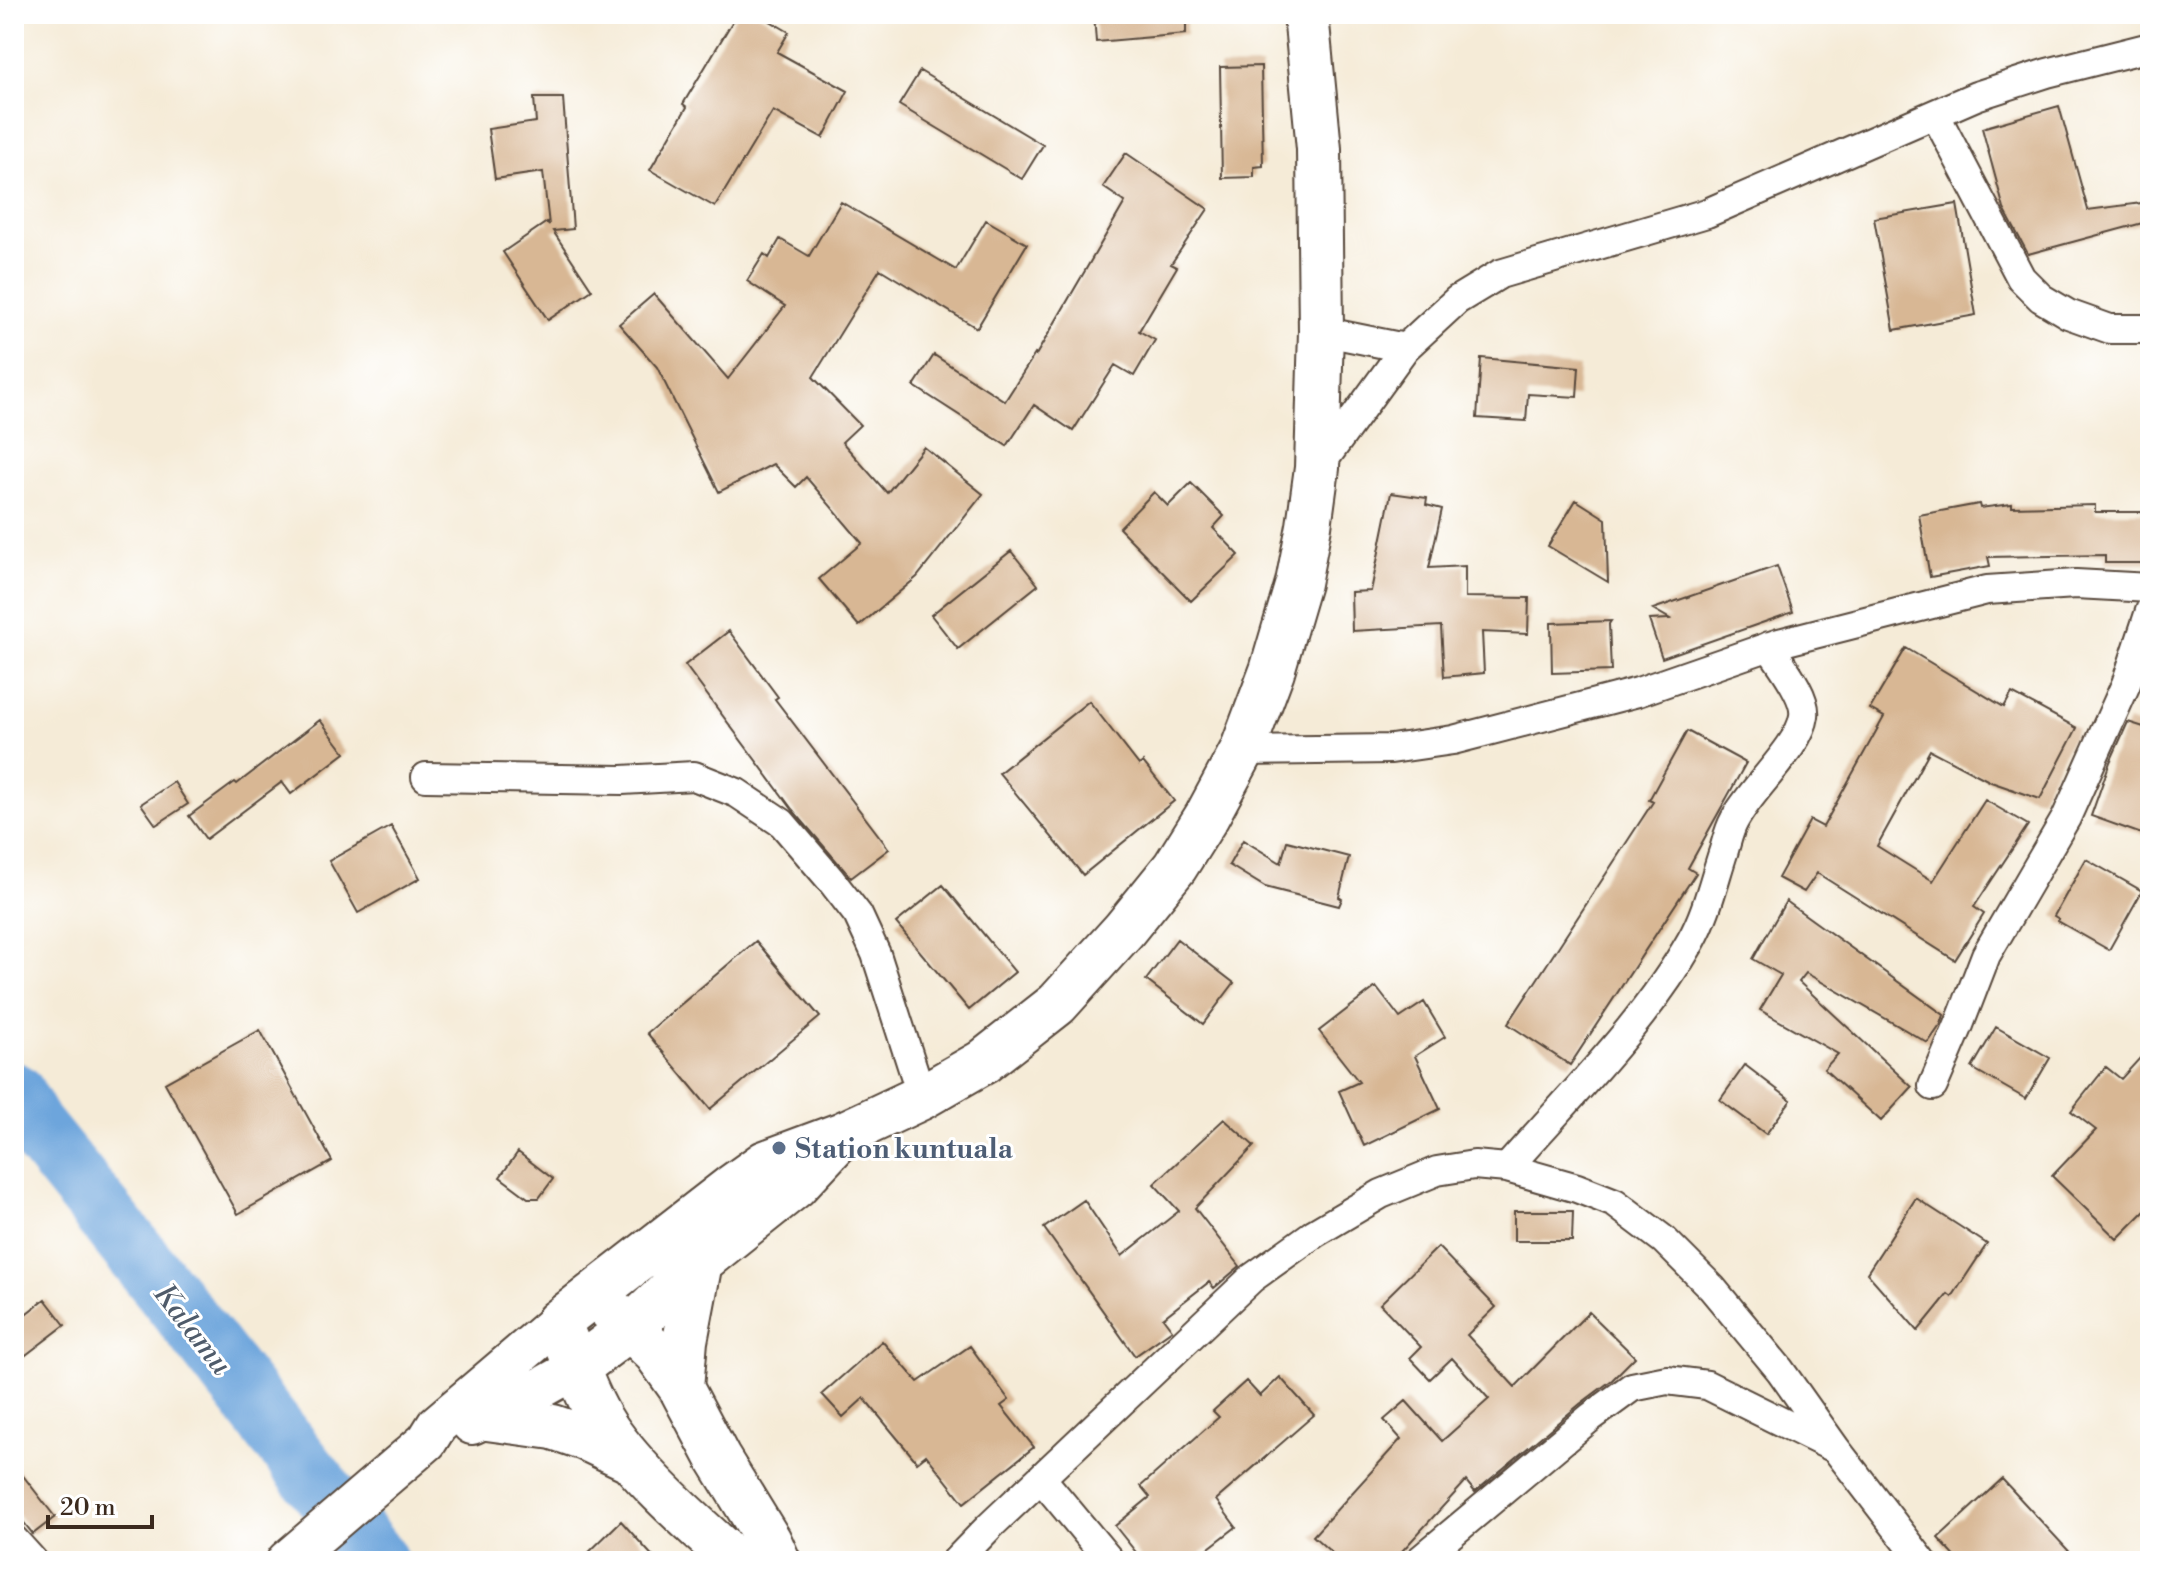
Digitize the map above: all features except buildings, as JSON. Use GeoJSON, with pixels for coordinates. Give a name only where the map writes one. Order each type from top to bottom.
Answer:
{"type":"FeatureCollection","features":[{"type":"Feature","properties":{"kind":"highway"},"geometry":{"type":"LineString","coordinates":[[735,1561],[631,1460],[607,1429],[589,1398],[558,1322],[765,1163],[843,1134],[922,1097],[983,1062],[1057,1004],[1124,930],[1175,867],[1207,816],[1242,751],[1272,671],[1298,583],[1317,468],[1321,331],[1319,149],[1306,14]]}},
{"type":"Feature","properties":{"kind":"highway"},"geometry":{"type":"LineString","coordinates":[[577,1368],[630,1328],[700,1262],[795,1186],[843,1134]]}},
{"type":"Feature","properties":{"kind":"highway"},"geometry":{"type":"LineString","coordinates":[[681,1388],[685,1341],[700,1262]]}},
{"type":"Feature","properties":{"kind":"highway"},"geometry":{"type":"LineString","coordinates":[[597,1292],[613,1312],[656,1353],[681,1388],[778,1561]]}},
{"type":"Feature","properties":{"kind":"highway"},"geometry":{"type":"LineString","coordinates":[[487,1418],[553,1427],[631,1460]]}},
{"type":"Feature","properties":{"kind":"main road"},"geometry":{"type":"LineString","coordinates":[[287,1561],[416,1450],[437,1425],[466,1399],[558,1322]]}},
{"type":"Feature","properties":{"kind":"main road"},"geometry":{"type":"LineString","coordinates":[[416,1450],[487,1418],[577,1368]]}},
{"type":"Feature","properties":{"kind":"street"},"geometry":{"type":"LineString","coordinates":[[1317,468],[1405,348],[1457,300],[1500,274],[1707,213],[1976,96],[2047,73],[2150,47]]}},
{"type":"Feature","properties":{"kind":"street"},"geometry":{"type":"LineString","coordinates":[[1935,114],[2021,278],[2041,298],[2068,314],[2110,329],[2150,329]]}},
{"type":"Feature","properties":{"kind":"street"},"geometry":{"type":"LineString","coordinates":[[1321,331],[1405,348]]}},
{"type":"Feature","properties":{"kind":"street"},"geometry":{"type":"LineString","coordinates":[[1242,751],[1391,749],[1453,740],[1638,692],[1769,646],[1987,590],[2076,584],[2150,588]]}},
{"type":"Feature","properties":{"kind":"street"},"geometry":{"type":"LineString","coordinates":[[1933,1086],[1986,955],[2072,806],[2126,684],[2150,611]]}},
{"type":"Feature","properties":{"kind":"street"},"geometry":{"type":"LineString","coordinates":[[1507,1168],[1622,1038],[1658,991],[1701,922],[1733,823],[1749,797],[1799,734],[1805,712],[1799,692],[1769,646]]}},
{"type":"Feature","properties":{"kind":"street"},"geometry":{"type":"LineString","coordinates":[[426,777],[622,780],[694,776],[737,793],[782,823],[858,915],[876,954],[922,1097]]}},
{"type":"Feature","properties":{"kind":"street"},"geometry":{"type":"LineString","coordinates":[[956,1561],[1252,1278],[1315,1233],[1381,1194],[1437,1171],[1474,1165],[1507,1168],[1577,1188],[1615,1203],[1664,1240],[1712,1288],[1780,1370],[1922,1561]]}},
{"type":"Feature","properties":{"kind":"street"},"geometry":{"type":"LineString","coordinates":[[1419,1561],[1591,1417],[1632,1387],[1667,1380],[1707,1385],[1836,1449]]}},
{"type":"Feature","properties":{"kind":"street"},"geometry":{"type":"LineString","coordinates":[[1041,1478],[1110,1561]]}},
{"type":"Feature","properties":{"kind":"street"},"geometry":{"type":"LineString","coordinates":[[14,1540],[33,1561]]}},
{"type":"Feature","properties":{"kind":"waterway","name":"Kalamu"},"geometry":{"type":"LineString","coordinates":[[14,1093],[32,1125],[377,1561]]}},
{"type":"Feature","properties":{"kind":"place","name":"Station kuntuala"},"geometry":{"type":"Point","coordinates":[779,1148]}}]}
